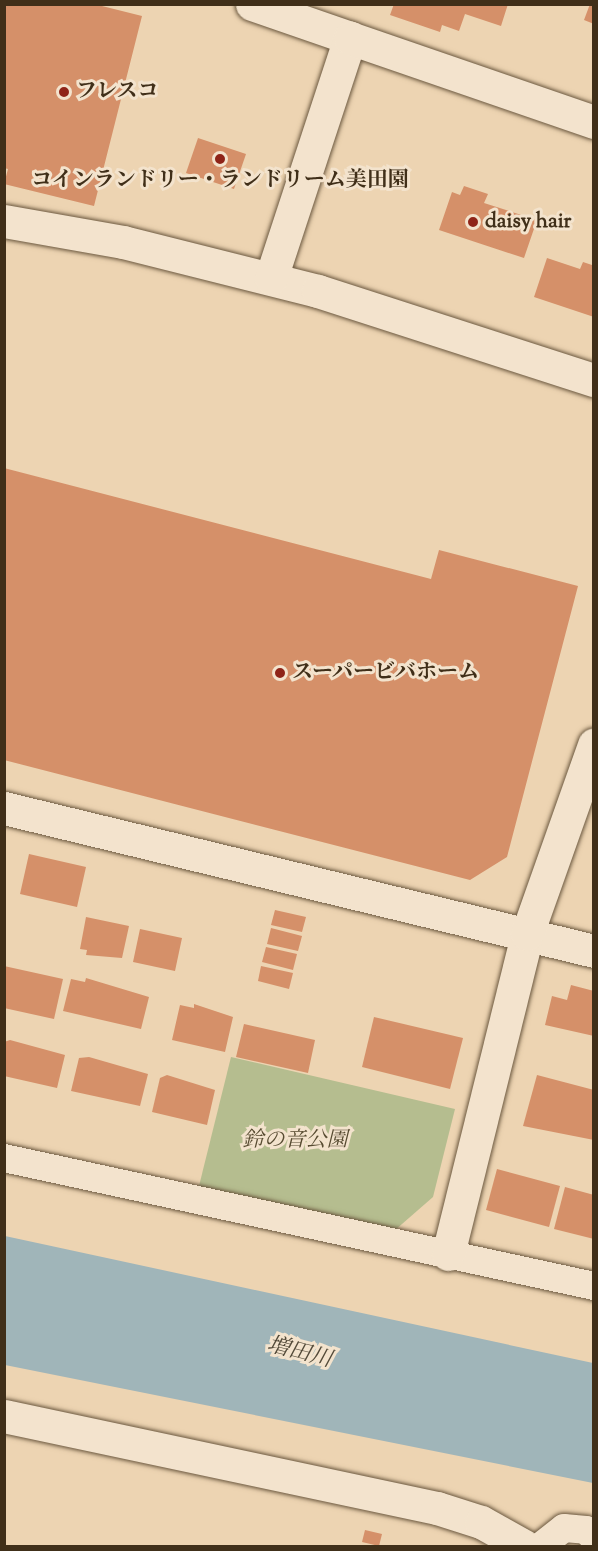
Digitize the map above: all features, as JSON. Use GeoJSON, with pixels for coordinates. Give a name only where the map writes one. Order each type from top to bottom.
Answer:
{"type":"FeatureCollection","features":[{"type":"Feature","properties":{"kind":"street"},"geometry":{"type":"LineString","coordinates":[[252,4],[594,122]]}},
{"type":"Feature","properties":{"kind":"street"},"geometry":{"type":"LineString","coordinates":[[272,278],[350,38]]}},
{"type":"Feature","properties":{"kind":"street"},"geometry":{"type":"LineString","coordinates":[[4,221],[123,242],[272,278],[594,380]]}},
{"type":"Feature","properties":{"kind":"street"},"geometry":{"type":"LineString","coordinates":[[448,1254],[527,934],[594,745]]}},
{"type":"Feature","properties":{"kind":"street"},"geometry":{"type":"LineString","coordinates":[[4,808],[594,951]]}},
{"type":"Feature","properties":{"kind":"street"},"geometry":{"type":"LineString","coordinates":[[4,1158],[594,1286]]}},
{"type":"Feature","properties":{"kind":"street"},"geometry":{"type":"LineString","coordinates":[[4,1416],[437,1508],[481,1522],[524,1546]]}},
{"type":"Feature","properties":{"kind":"street"},"geometry":{"type":"LineString","coordinates":[[541,1546],[564,1528],[586,1530],[594,1538]]}},
{"type":"Feature","properties":{"kind":"green space","name":"鈴の音公園"},"geometry":{"type":"Polygon","coordinates":[[[231,1057],[455,1109],[433,1197],[394,1231],[198,1190],[231,1057]]]}},
{"type":"Feature","properties":{"kind":"water","name":"増田川"},"geometry":{"type":"Polygon","coordinates":[[[5,1236],[593,1363],[593,1483],[5,1365],[5,1236]]]}},
{"type":"Feature","properties":{"kind":"building","name":"フレスコ"},"geometry":{"type":"Polygon","coordinates":[[[4,4],[94,4],[142,16],[94,206],[4,184],[8,169],[4,168],[4,4]]]}},
{"type":"Feature","properties":{"kind":"building"},"geometry":{"type":"Polygon","coordinates":[[[394,4],[508,4],[501,26],[465,14],[459,31],[442,25],[440,32],[390,15],[394,4]]]}},
{"type":"Feature","properties":{"kind":"building"},"geometry":{"type":"Polygon","coordinates":[[[590,4],[594,4],[594,24],[584,20],[590,4]]]}},
{"type":"Feature","properties":{"kind":"building"},"geometry":{"type":"Polygon","coordinates":[[[198,138],[246,154],[234,189],[186,173],[198,138]]]}},
{"type":"Feature","properties":{"kind":"building"},"geometry":{"type":"Polygon","coordinates":[[[464,186],[488,194],[484,203],[537,220],[524,258],[439,230],[452,192],[460,195],[464,186]]]}},
{"type":"Feature","properties":{"kind":"building"},"geometry":{"type":"Polygon","coordinates":[[[547,258],[580,269],[583,262],[592,265],[594,317],[534,297],[547,258]]]}},
{"type":"Feature","properties":{"kind":"building","name":"スーパービバホーム"},"geometry":{"type":"Polygon","coordinates":[[[4,468],[431,579],[439,550],[578,586],[507,857],[470,880],[4,760],[4,468]]]}},
{"type":"Feature","properties":{"kind":"building"},"geometry":{"type":"Polygon","coordinates":[[[29,854],[86,867],[77,907],[20,894],[29,854]]]}},
{"type":"Feature","properties":{"kind":"building"},"geometry":{"type":"Polygon","coordinates":[[[275,910],[306,917],[302,932],[271,925],[275,910]]]}},
{"type":"Feature","properties":{"kind":"building"},"geometry":{"type":"Polygon","coordinates":[[[86,917],[129,926],[122,958],[86,955],[87,950],[80,949],[86,917]]]}},
{"type":"Feature","properties":{"kind":"building"},"geometry":{"type":"Polygon","coordinates":[[[271,928],[302,936],[298,951],[267,944],[271,928]]]}},
{"type":"Feature","properties":{"kind":"building"},"geometry":{"type":"Polygon","coordinates":[[[140,929],[182,938],[175,971],[133,962],[140,929]]]}},
{"type":"Feature","properties":{"kind":"building"},"geometry":{"type":"Polygon","coordinates":[[[266,947],[297,954],[293,970],[262,962],[266,947]]]}},
{"type":"Feature","properties":{"kind":"building"},"geometry":{"type":"Polygon","coordinates":[[[4,966],[63,979],[54,1019],[4,1008],[4,966]]]}},
{"type":"Feature","properties":{"kind":"building"},"geometry":{"type":"Polygon","coordinates":[[[261,966],[293,973],[289,989],[258,981],[261,966]]]}},
{"type":"Feature","properties":{"kind":"building"},"geometry":{"type":"Polygon","coordinates":[[[86,978],[149,997],[141,1029],[63,1011],[71,979],[85,982],[86,978]]]}},
{"type":"Feature","properties":{"kind":"building"},"geometry":{"type":"Polygon","coordinates":[[[571,985],[594,991],[594,1036],[545,1025],[552,996],[567,1000],[571,985]]]}},
{"type":"Feature","properties":{"kind":"building"},"geometry":{"type":"Polygon","coordinates":[[[194,1004],[233,1017],[225,1052],[172,1040],[180,1005],[194,1008],[194,1004]]]}},
{"type":"Feature","properties":{"kind":"building"},"geometry":{"type":"Polygon","coordinates":[[[374,1017],[463,1038],[450,1089],[362,1067],[374,1017]]]}},
{"type":"Feature","properties":{"kind":"building"},"geometry":{"type":"Polygon","coordinates":[[[244,1024],[315,1040],[308,1073],[236,1057],[244,1024]]]}},
{"type":"Feature","properties":{"kind":"building"},"geometry":{"type":"Polygon","coordinates":[[[10,1040],[65,1055],[57,1088],[4,1076],[4,1042],[10,1040]]]}},
{"type":"Feature","properties":{"kind":"building"},"geometry":{"type":"Polygon","coordinates":[[[89,1057],[148,1074],[140,1106],[71,1091],[79,1058],[89,1057]]]}},
{"type":"Feature","properties":{"kind":"building"},"geometry":{"type":"Polygon","coordinates":[[[167,1075],[215,1090],[207,1125],[152,1112],[160,1078],[167,1075]]]}},
{"type":"Feature","properties":{"kind":"building"},"geometry":{"type":"Polygon","coordinates":[[[537,1075],[594,1090],[594,1140],[523,1126],[537,1075]]]}},
{"type":"Feature","properties":{"kind":"building"},"geometry":{"type":"Polygon","coordinates":[[[497,1169],[560,1186],[549,1227],[486,1210],[497,1169]]]}},
{"type":"Feature","properties":{"kind":"building"},"geometry":{"type":"Polygon","coordinates":[[[565,1187],[594,1195],[594,1239],[554,1229],[565,1187]]]}},
{"type":"Feature","properties":{"kind":"building"},"geometry":{"type":"Polygon","coordinates":[[[365,1530],[382,1534],[379,1546],[362,1542],[365,1530]]]}},
{"type":"Feature","properties":{"kind":"place","name":"フレスコ"},"geometry":{"type":"Point","coordinates":[64,92]}},
{"type":"Feature","properties":{"kind":"place","name":"コインランドリー・ランドリーム美田園"},"geometry":{"type":"Point","coordinates":[220,159]}},
{"type":"Feature","properties":{"kind":"place","name":"daisy hair"},"geometry":{"type":"Point","coordinates":[473,222]}},
{"type":"Feature","properties":{"kind":"place","name":"スーパービバホーム"},"geometry":{"type":"Point","coordinates":[280,673]}}]}
